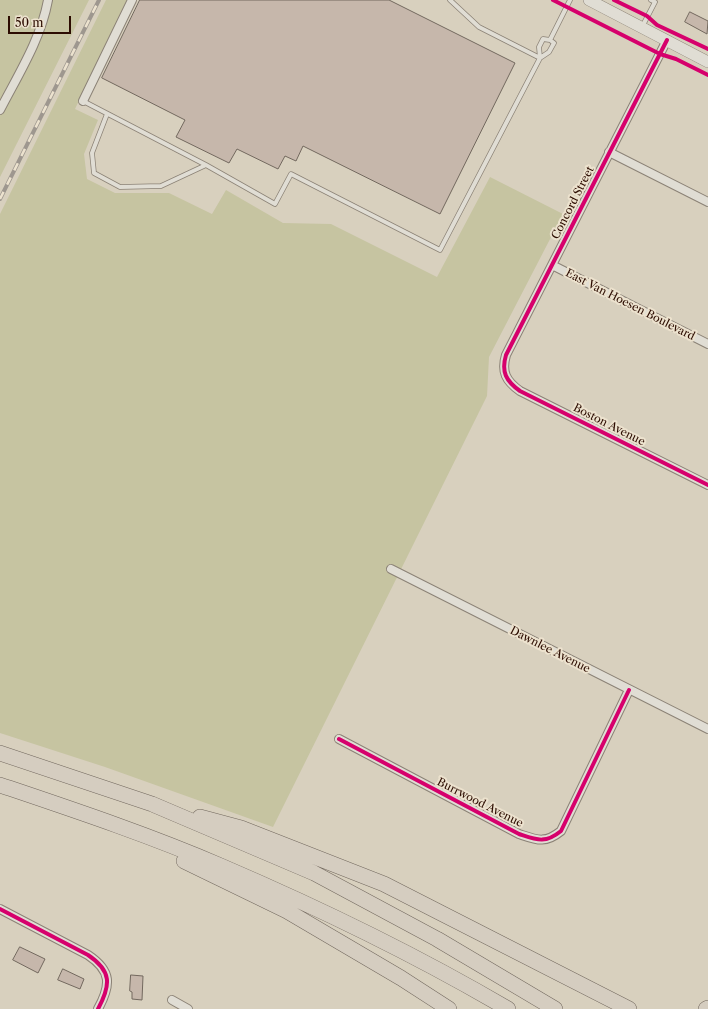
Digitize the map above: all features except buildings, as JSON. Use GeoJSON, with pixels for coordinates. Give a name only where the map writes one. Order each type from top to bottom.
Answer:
{"type":"FeatureCollection","features":[{"type":"Feature","properties":{"kind":"highway"},"geometry":{"type":"LineString","coordinates":[[0,753],[152,804],[241,828],[384,884],[629,1008]]}},
{"type":"Feature","properties":{"kind":"highway"},"geometry":{"type":"LineString","coordinates":[[0,785],[90,816],[220,866],[340,920],[458,979],[508,1009]]}},
{"type":"Feature","properties":{"kind":"highway"},"geometry":{"type":"LineString","coordinates":[[152,804],[314,873],[437,939],[555,1009]]}},
{"type":"Feature","properties":{"kind":"highway"},"geometry":{"type":"LineString","coordinates":[[90,816],[287,911],[401,978],[449,1009]]}},
{"type":"Feature","properties":{"kind":"street"},"geometry":{"type":"LineString","coordinates":[[0,110],[36,39],[45,14],[48,0]]}},
{"type":"Feature","properties":{"kind":"street"},"geometry":{"type":"LineString","coordinates":[[82,101],[132,0]]}},
{"type":"Feature","properties":{"kind":"street"},"geometry":{"type":"LineString","coordinates":[[589,0],[708,62]]}},
{"type":"Feature","properties":{"kind":"street","name":"Concord Street"},"geometry":{"type":"LineString","coordinates":[[505,377],[503,366],[506,356],[667,40]]}},
{"type":"Feature","properties":{"kind":"street"},"geometry":{"type":"LineString","coordinates":[[609,152],[708,202]]}},
{"type":"Feature","properties":{"kind":"street","name":"East Van Hoesen Boulevard"},"geometry":{"type":"LineString","coordinates":[[552,265],[708,344]]}},
{"type":"Feature","properties":{"kind":"street","name":"Boston Avenue"},"geometry":{"type":"LineString","coordinates":[[505,377],[520,391],[708,485]]}},
{"type":"Feature","properties":{"kind":"street","name":"Dawnlee Avenue"},"geometry":{"type":"LineString","coordinates":[[391,569],[708,729]]}},
{"type":"Feature","properties":{"kind":"street","name":"Burrwood Avenue"},"geometry":{"type":"LineString","coordinates":[[339,739],[519,834],[543,841],[552,838],[561,831],[629,690]]}},
{"type":"Feature","properties":{"kind":"street"},"geometry":{"type":"LineString","coordinates":[[0,909],[99,962],[108,975],[106,990],[98,1009]]}},
{"type":"Feature","properties":{"kind":"street"},"geometry":{"type":"LineString","coordinates":[[172,1000],[188,1009]]}},
{"type":"Feature","properties":{"kind":"lane"},"geometry":{"type":"LineString","coordinates":[[450,0],[480,28],[540,58]]}},
{"type":"Feature","properties":{"kind":"lane"},"geometry":{"type":"LineString","coordinates":[[550,40],[570,0]]}},
{"type":"Feature","properties":{"kind":"lane"},"geometry":{"type":"LineString","coordinates":[[641,27],[655,2],[651,0]]}},
{"type":"Feature","properties":{"kind":"lane"},"geometry":{"type":"LineString","coordinates":[[82,101],[206,165],[275,204],[291,174],[440,250],[540,58],[549,52],[554,43],[550,40],[543,39],[539,47],[540,58]]}},
{"type":"Feature","properties":{"kind":"lane"},"geometry":{"type":"LineString","coordinates":[[107,114],[92,153],[94,173],[120,187],[161,186],[206,165]]}},
{"type":"Feature","properties":{"kind":"shaded area"},"geometry":{"type":"Polygon","coordinates":[[[0,0],[89,0],[0,177],[0,0]]]}},
{"type":"Feature","properties":{"kind":"shaded area"},"geometry":{"type":"Polygon","coordinates":[[[106,0],[127,0],[75,109],[98,120],[84,154],[87,179],[115,193],[169,193],[212,214],[226,190],[283,223],[331,224],[437,277],[490,177],[563,214],[489,357],[487,396],[273,827],[105,767],[0,733],[0,214],[106,0]]]}},
{"type":"Feature","properties":{"kind":"railway"},"geometry":{"type":"LineString","coordinates":[[0,199],[99,0]]}},
{"type":"Feature","properties":{"kind":"cycle path"},"geometry":{"type":"LineString","coordinates":[[553,0],[660,54],[676,59],[708,75]]}},
{"type":"Feature","properties":{"kind":"cycle path"},"geometry":{"type":"LineString","coordinates":[[614,0],[647,16],[657,25],[708,49]]}},
{"type":"Feature","properties":{"kind":"cycle path"},"geometry":{"type":"LineString","coordinates":[[667,40],[506,355],[504,366],[508,380],[520,391],[708,485]]}},
{"type":"Feature","properties":{"kind":"cycle path"},"geometry":{"type":"LineString","coordinates":[[339,739],[519,834],[541,840],[550,838],[561,831],[629,690]]}},
{"type":"Feature","properties":{"kind":"cycle path"},"geometry":{"type":"LineString","coordinates":[[0,909],[88,955],[102,967],[107,979],[107,986],[98,1009]]}}]}
